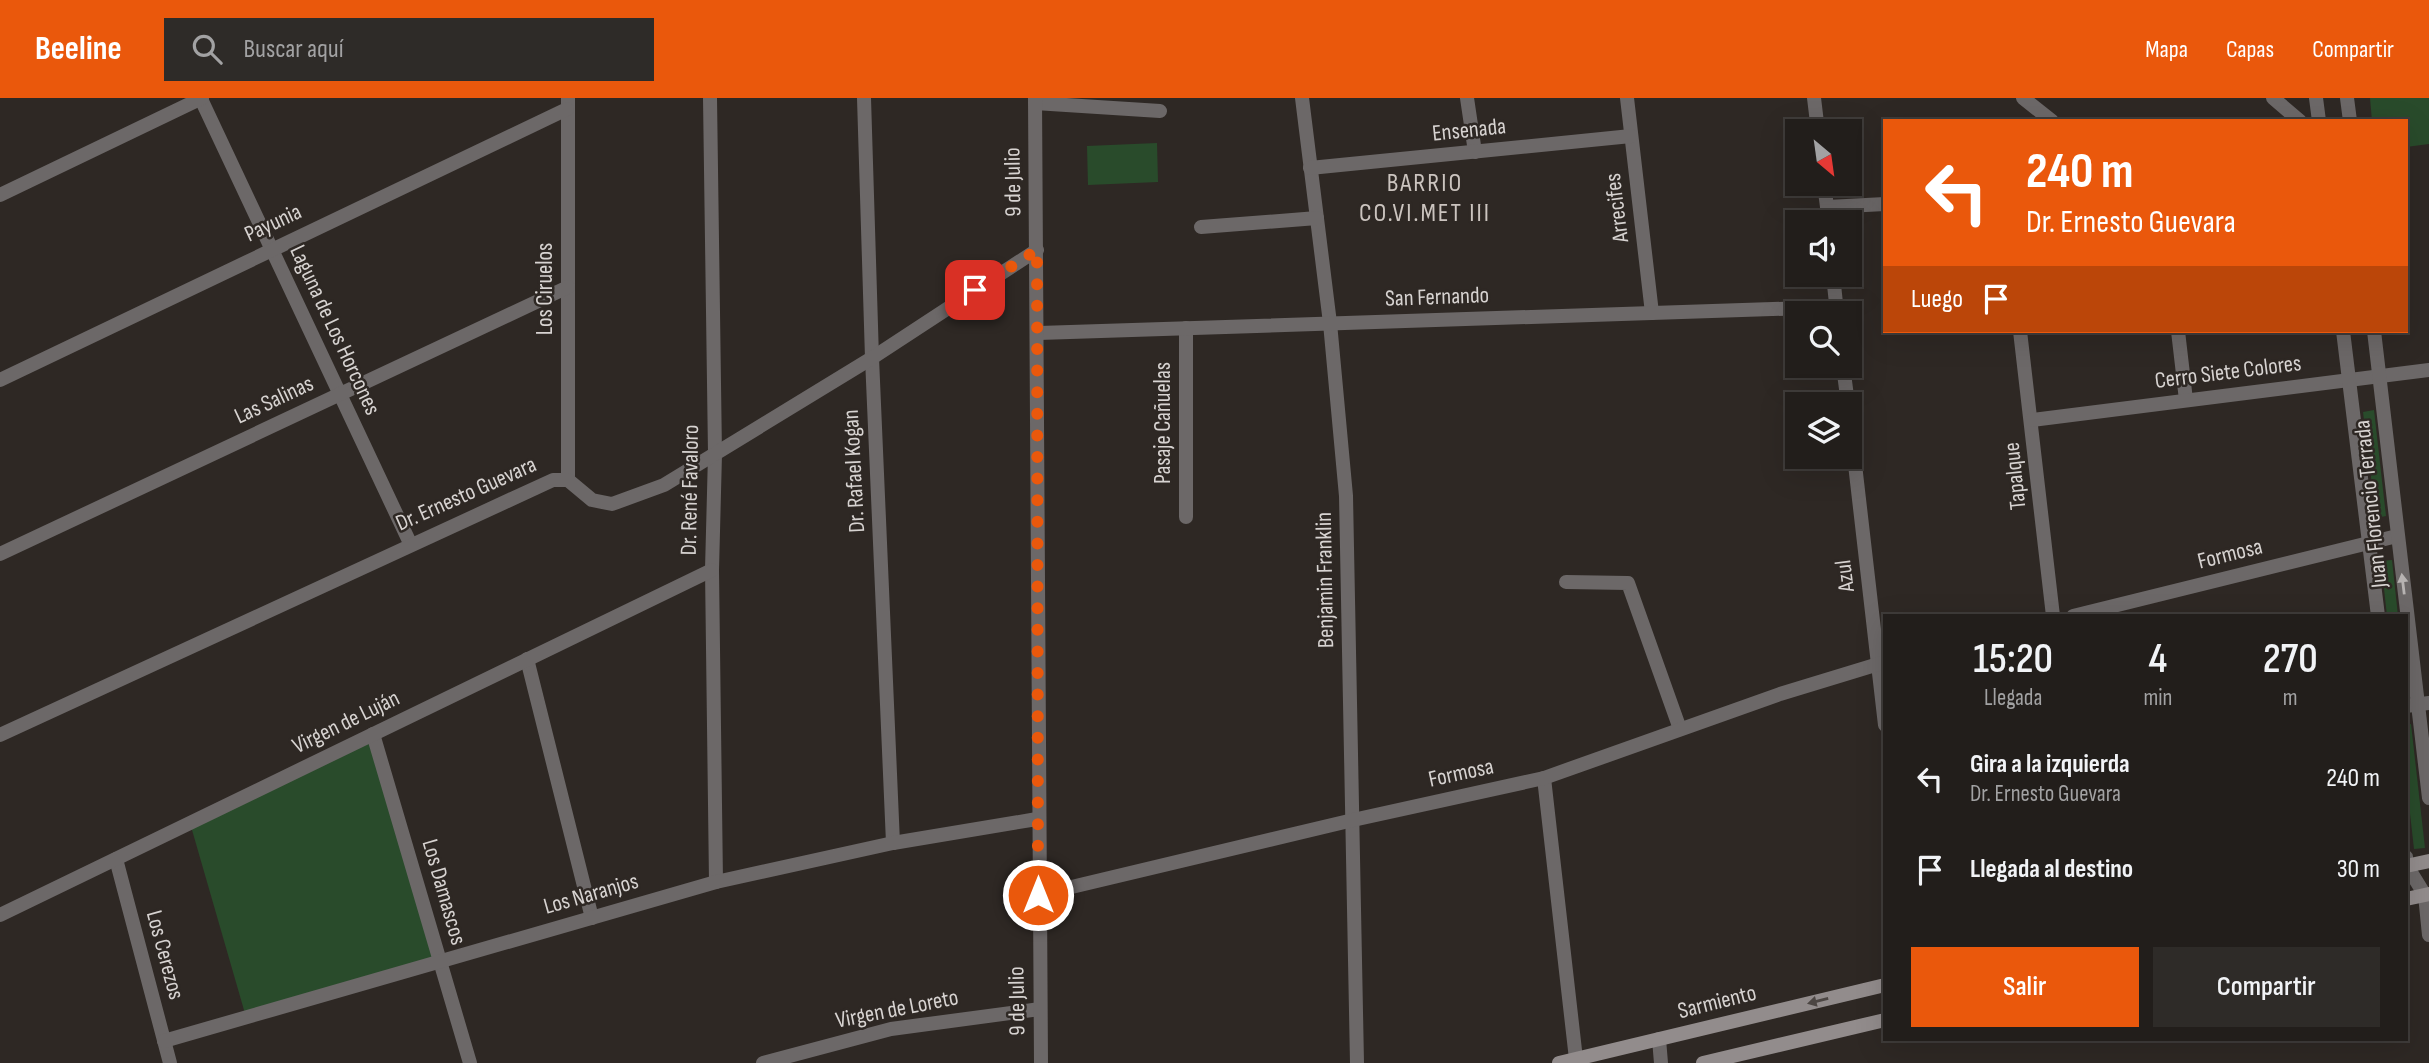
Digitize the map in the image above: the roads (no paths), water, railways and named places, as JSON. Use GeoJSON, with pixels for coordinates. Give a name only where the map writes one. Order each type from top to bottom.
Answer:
{"type":"FeatureCollection","features":[{"type":"Feature","properties":{"kind":"main road"},"geometry":{"type":"LineString","coordinates":[[2408,863],[2429,862]]}},
{"type":"Feature","properties":{"kind":"main road"},"geometry":{"type":"LineString","coordinates":[[2408,898],[2428,891]]}},
{"type":"Feature","properties":{"kind":"main road","name":"Sarmiento"},"geometry":{"type":"LineString","coordinates":[[1559,1063],[1883,985]]}},
{"type":"Feature","properties":{"kind":"main road"},"geometry":{"type":"LineString","coordinates":[[1703,1063],[1883,1020]]}},
{"type":"Feature","properties":{"kind":"street"},"geometry":{"type":"LineString","coordinates":[[0,195],[202,98]]}},
{"type":"Feature","properties":{"kind":"street","name":"Laguna de Los Horcones"},"geometry":{"type":"LineString","coordinates":[[202,98],[410,543]]}},
{"type":"Feature","properties":{"kind":"street","name":"Dr. René Favaloro"},"geometry":{"type":"LineString","coordinates":[[710,98],[715,454],[712,570],[716,882]]}},
{"type":"Feature","properties":{"kind":"street","name":"Dr. Rafael Kogan"},"geometry":{"type":"LineString","coordinates":[[864,98],[872,358],[893,842]]}},
{"type":"Feature","properties":{"kind":"street","name":"Benjamin Franklin"},"geometry":{"type":"LineString","coordinates":[[1302,98],[1329,323],[1346,496],[1357,1063]]}},
{"type":"Feature","properties":{"kind":"street"},"geometry":{"type":"LineString","coordinates":[[1467,98],[1475,152]]}},
{"type":"Feature","properties":{"kind":"street","name":"Arrecifes"},"geometry":{"type":"LineString","coordinates":[[1627,98],[1652,313]]}},
{"type":"Feature","properties":{"kind":"street"},"geometry":{"type":"LineString","coordinates":[[1814,98],[1817,119]]}},
{"type":"Feature","properties":{"kind":"street"},"geometry":{"type":"LineString","coordinates":[[2023,98],[2049,119]]}},
{"type":"Feature","properties":{"kind":"street"},"geometry":{"type":"LineString","coordinates":[[2273,98],[2299,119]]}},
{"type":"Feature","properties":{"kind":"street"},"geometry":{"type":"LineString","coordinates":[[2316,98],[2319,119]]}},
{"type":"Feature","properties":{"kind":"street"},"geometry":{"type":"LineString","coordinates":[[2347,98],[2350,119]]}},
{"type":"Feature","properties":{"kind":"street"},"geometry":{"type":"LineString","coordinates":[[1035,100],[1160,111]]}},
{"type":"Feature","properties":{"kind":"street","name":"9 de Julio"},"geometry":{"type":"LineString","coordinates":[[1035,100],[1038,333],[1037,819],[1041,1063]]}},
{"type":"Feature","properties":{"kind":"street","name":"Payunia"},"geometry":{"type":"LineString","coordinates":[[0,380],[567,104]]}},
{"type":"Feature","properties":{"kind":"street","name":"Los Ciruelos"},"geometry":{"type":"LineString","coordinates":[[567,104],[568,480]]}},
{"type":"Feature","properties":{"kind":"street","name":"Ensenada"},"geometry":{"type":"LineString","coordinates":[[1311,168],[1631,136]]}},
{"type":"Feature","properties":{"kind":"street"},"geometry":{"type":"LineString","coordinates":[[1826,196],[1827,210]]}},
{"type":"Feature","properties":{"kind":"street"},"geometry":{"type":"LineString","coordinates":[[1827,207],[1883,204]]}},
{"type":"Feature","properties":{"kind":"street"},"geometry":{"type":"LineString","coordinates":[[1201,227],[1317,218]]}},
{"type":"Feature","properties":{"kind":"street","name":"Dr. Ernesto Guevara"},"geometry":{"type":"LineString","coordinates":[[0,735],[410,543],[554,480],[568,480],[592,500],[612,504],[664,485],[872,358],[1037,250]]}},
{"type":"Feature","properties":{"kind":"street","name":"Las Salinas"},"geometry":{"type":"LineString","coordinates":[[0,554],[568,287]]}},
{"type":"Feature","properties":{"kind":"street","name":"San Fernando"},"geometry":{"type":"LineString","coordinates":[[1038,333],[1785,311]]}},
{"type":"Feature","properties":{"kind":"street","name":"Pasaje Cañuelas"},"geometry":{"type":"LineString","coordinates":[[1186,328],[1186,517]]}},
{"type":"Feature","properties":{"kind":"street","name":"Tapalque"},"geometry":{"type":"LineString","coordinates":[[2020,333],[2053,614]]}},
{"type":"Feature","properties":{"kind":"street"},"geometry":{"type":"LineString","coordinates":[[2178,333],[2186,400]]}},
{"type":"Feature","properties":{"kind":"street","name":"Juan Florencio Terrada"},"geometry":{"type":"LineString","coordinates":[[2343,333],[2378,614]]}},
{"type":"Feature","properties":{"kind":"street","name":"Juan Florencio Terrada"},"geometry":{"type":"LineString","coordinates":[[2374,333],[2406,614]]}},
{"type":"Feature","properties":{"kind":"street","name":"Cerro Siete Colores"},"geometry":{"type":"LineString","coordinates":[[2032,420],[2429,370]]}},
{"type":"Feature","properties":{"kind":"street","name":"Azul"},"geometry":{"type":"LineString","coordinates":[[1856,469],[1883,684]]}},
{"type":"Feature","properties":{"kind":"street","name":"Formosa"},"geometry":{"type":"LineString","coordinates":[[2081,614],[2397,536]]}},
{"type":"Feature","properties":{"kind":"street","name":"Virgen de Luján"},"geometry":{"type":"LineString","coordinates":[[0,915],[712,570]]}},
{"type":"Feature","properties":{"kind":"street"},"geometry":{"type":"LineString","coordinates":[[1566,582],[1628,583],[1680,729]]}},
{"type":"Feature","properties":{"kind":"street","name":"Juan Florencio Terrada"},"geometry":{"type":"LineString","coordinates":[[2408,628],[2429,798]]}},
{"type":"Feature","properties":{"kind":"street"},"geometry":{"type":"LineString","coordinates":[[527,659],[592,918]]}},
{"type":"Feature","properties":{"kind":"street","name":"Formosa"},"geometry":{"type":"LineString","coordinates":[[1038,895],[1353,820],[1544,778],[1680,729],[1882,663]]}},
{"type":"Feature","properties":{"kind":"street","name":"Los Damascos"},"geometry":{"type":"LineString","coordinates":[[373,734],[470,1063]]}},
{"type":"Feature","properties":{"kind":"street"},"geometry":{"type":"LineString","coordinates":[[1544,778],[1576,1059]]}},
{"type":"Feature","properties":{"kind":"street","name":"Los Naranjos"},"geometry":{"type":"LineString","coordinates":[[164,1041],[716,882],[893,842],[1037,819]]}},
{"type":"Feature","properties":{"kind":"street","name":"Los Cerezos"},"geometry":{"type":"LineString","coordinates":[[116,859],[170,1063]]}},
{"type":"Feature","properties":{"kind":"street"},"geometry":{"type":"LineString","coordinates":[[2408,864],[2428,891],[2429,935]]}},
{"type":"Feature","properties":{"kind":"street","name":"Virgen de Loreto"},"geometry":{"type":"LineString","coordinates":[[763,1063],[891,1029],[1040,1009]]}},
{"type":"Feature","properties":{"kind":"street"},"geometry":{"type":"LineString","coordinates":[[1659,1039],[1661,1063]]}},
{"type":"Feature","properties":{"kind":"district","name":"BARRIO CO.VI.MET III"},"geometry":{"type":"Point","coordinates":[1425,198]}}]}
